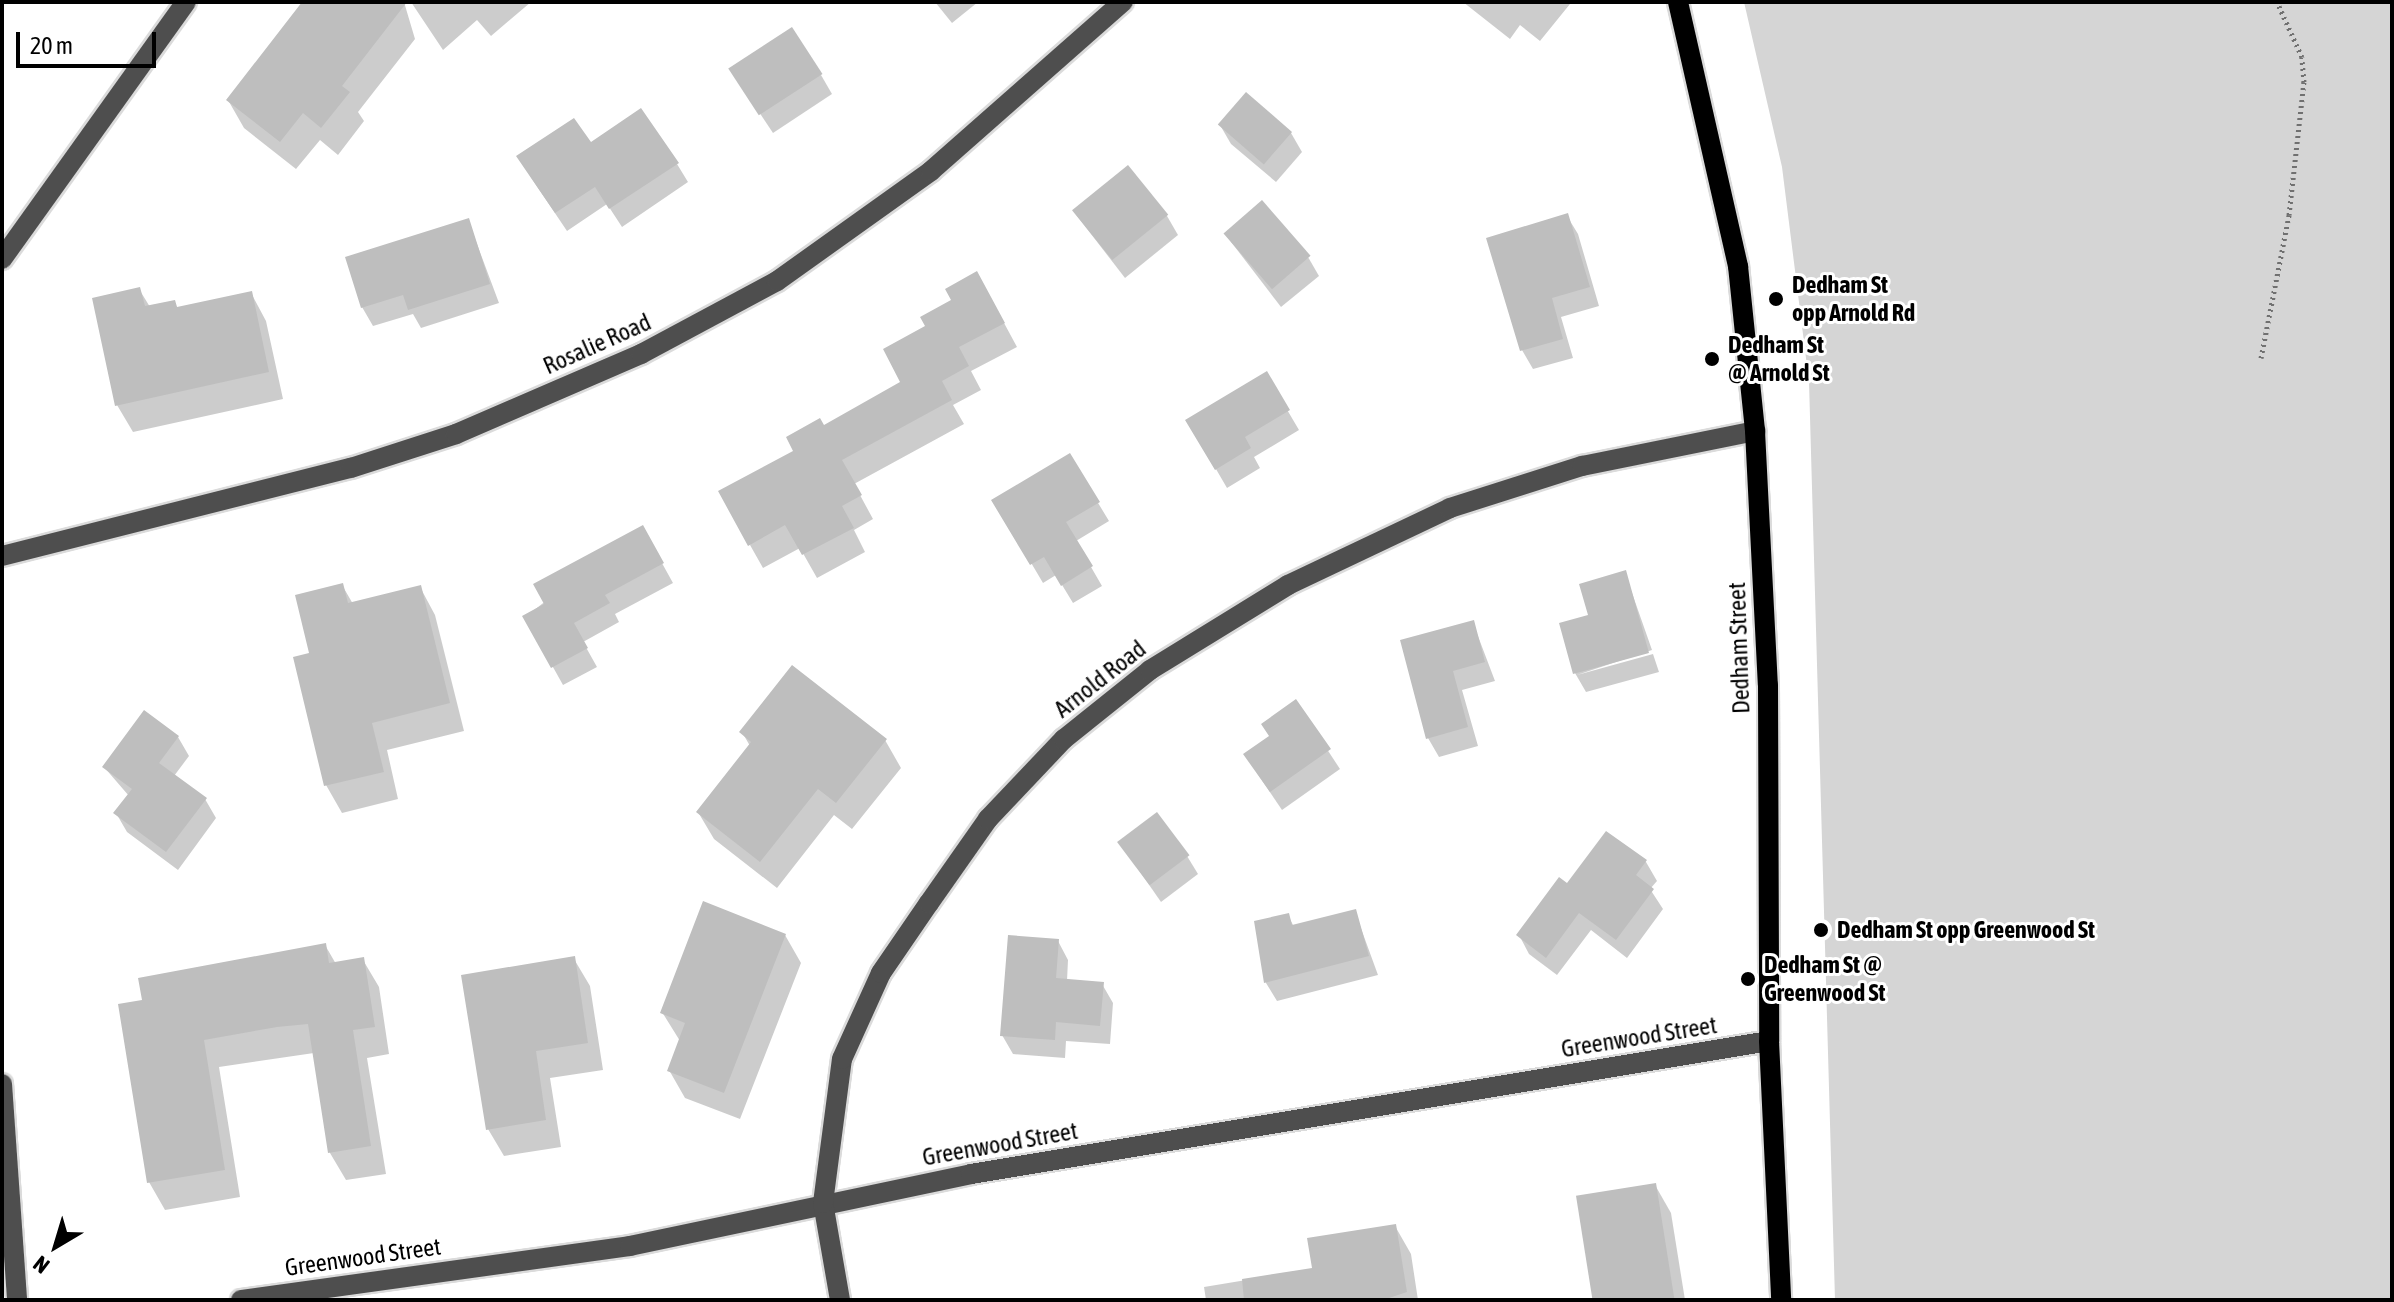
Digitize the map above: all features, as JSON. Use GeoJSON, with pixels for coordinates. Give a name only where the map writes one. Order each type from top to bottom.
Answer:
{"type":"FeatureCollection","features":[{"type":"Feature","properties":{"kind":"main road","name":"Dedham Street"},"geometry":{"type":"LineString","coordinates":[[1678,2],[1738,266],[1755,431],[1768,685],[1769,1041],[1781,1300]]}},
{"type":"Feature","properties":{"kind":"street"},"geometry":{"type":"LineString","coordinates":[[2,259],[186,2]]}},
{"type":"Feature","properties":{"kind":"street","name":"Rosalie Road"},"geometry":{"type":"LineString","coordinates":[[2,556],[351,468],[456,434],[641,354],[777,281],[931,171],[1123,2]]}},
{"type":"Feature","properties":{"kind":"street","name":"Arnold Road"},"geometry":{"type":"LineString","coordinates":[[840,1300],[823,1203],[842,1059],[881,973],[988,819],[1064,739],[1150,670],[1288,585],[1450,508],[1582,466],[1755,431]]}},
{"type":"Feature","properties":{"kind":"street","name":"Greenwood Street"},"geometry":{"type":"LineString","coordinates":[[241,1300],[630,1246],[823,1203],[1769,1041]]}},
{"type":"Feature","properties":{"kind":"street"},"geometry":{"type":"LineString","coordinates":[[2,1084],[17,1300]]}},
{"type":"Feature","properties":{"kind":"path"},"geometry":{"type":"LineString","coordinates":[[2261,358],[2289,215],[2304,82],[2302,57],[2277,2]]}},
{"type":"Feature","properties":{"kind":"shaded area"},"geometry":{"type":"Polygon","coordinates":[[[1744,2],[2392,2],[2392,1300],[1835,1300],[1809,382],[1782,167],[1744,2]]]}},
{"type":"Feature","properties":{"kind":"building"},"geometry":{"type":"Polygon","coordinates":[[[302,2],[407,2],[342,86],[350,92],[321,128],[303,113],[280,142],[226,100],[302,2]]]}},
{"type":"Feature","properties":{"kind":"building"},"geometry":{"type":"Polygon","coordinates":[[[792,27],[822,74],[759,115],[728,68],[792,27]]]}},
{"type":"Feature","properties":{"kind":"building"},"geometry":{"type":"Polygon","coordinates":[[[1246,92],[1292,132],[1264,164],[1218,124],[1246,92]]]}},
{"type":"Feature","properties":{"kind":"building"},"geometry":{"type":"Polygon","coordinates":[[[641,108],[679,163],[609,209],[595,187],[555,213],[516,156],[574,118],[591,142],[641,108]]]}},
{"type":"Feature","properties":{"kind":"building"},"geometry":{"type":"Polygon","coordinates":[[[1128,165],[1168,215],[1112,260],[1072,210],[1128,165]]]}},
{"type":"Feature","properties":{"kind":"building"},"geometry":{"type":"Polygon","coordinates":[[[1262,200],[1311,256],[1272,289],[1224,233],[1262,200]]]}},
{"type":"Feature","properties":{"kind":"building"},"geometry":{"type":"Polygon","coordinates":[[[1568,213],[1590,287],[1552,298],[1563,339],[1520,351],[1486,238],[1568,213]]]}},
{"type":"Feature","properties":{"kind":"building"},"geometry":{"type":"Polygon","coordinates":[[[469,218],[490,284],[408,310],[403,295],[361,308],[345,257],[469,218]]]}},
{"type":"Feature","properties":{"kind":"building"},"geometry":{"type":"Polygon","coordinates":[[[977,271],[1005,323],[959,347],[969,366],[942,381],[952,400],[842,460],[862,495],[842,506],[854,528],[802,555],[785,525],[748,546],[718,491],[793,451],[786,437],[820,418],[824,425],[900,382],[883,349],[925,326],[920,317],[951,300],[945,289],[977,271]]]}},
{"type":"Feature","properties":{"kind":"building"},"geometry":{"type":"Polygon","coordinates":[[[140,287],[145,306],[175,300],[177,307],[252,291],[269,372],[115,406],[92,298],[140,287]]]}},
{"type":"Feature","properties":{"kind":"building"},"geometry":{"type":"Polygon","coordinates":[[[1267,371],[1290,410],[1245,437],[1251,448],[1215,470],[1185,420],[1267,371]]]}},
{"type":"Feature","properties":{"kind":"building"},"geometry":{"type":"Polygon","coordinates":[[[1070,453],[1100,502],[1066,522],[1093,566],[1061,586],[1044,557],[1030,565],[991,500],[1070,453]]]}},
{"type":"Feature","properties":{"kind":"building"},"geometry":{"type":"Polygon","coordinates":[[[643,525],[664,563],[605,595],[610,603],[574,623],[588,648],[551,668],[522,616],[544,604],[533,584],[643,525]]]}},
{"type":"Feature","properties":{"kind":"building"},"geometry":{"type":"Polygon","coordinates":[[[1626,570],[1649,653],[1573,674],[1559,623],[1588,615],[1579,584],[1626,570]]]}},
{"type":"Feature","properties":{"kind":"building"},"geometry":{"type":"Polygon","coordinates":[[[343,583],[348,603],[421,585],[450,703],[372,723],[384,772],[324,786],[293,657],[309,653],[295,595],[343,583]]]}},
{"type":"Feature","properties":{"kind":"building"},"geometry":{"type":"Polygon","coordinates":[[[1474,620],[1485,662],[1453,671],[1468,727],[1426,739],[1400,640],[1474,620]]]}},
{"type":"Feature","properties":{"kind":"building"},"geometry":{"type":"Polygon","coordinates":[[[792,665],[887,739],[836,803],[818,789],[760,862],[696,812],[751,742],[739,732],[792,665]]]}},
{"type":"Feature","properties":{"kind":"building"},"geometry":{"type":"Polygon","coordinates":[[[1296,699],[1331,749],[1270,792],[1243,754],[1269,736],[1261,724],[1296,699]]]}},
{"type":"Feature","properties":{"kind":"building"},"geometry":{"type":"Polygon","coordinates":[[[144,710],[179,736],[159,763],[207,798],[166,852],[113,813],[132,789],[102,767],[144,710]]]}},
{"type":"Feature","properties":{"kind":"building"},"geometry":{"type":"Polygon","coordinates":[[[1157,812],[1189,855],[1150,885],[1117,842],[1157,812]]]}},
{"type":"Feature","properties":{"kind":"building"},"geometry":{"type":"Polygon","coordinates":[[[1606,831],[1647,860],[1636,875],[1654,889],[1616,940],[1579,913],[1546,958],[1516,935],[1559,877],[1567,883],[1606,831]]]}},
{"type":"Feature","properties":{"kind":"building"},"geometry":{"type":"Polygon","coordinates":[[[703,901],[786,934],[724,1093],[667,1071],[685,1023],[660,1013],[703,901]]]}},
{"type":"Feature","properties":{"kind":"building"},"geometry":{"type":"Polygon","coordinates":[[[1356,909],[1369,956],[1264,983],[1254,921],[1289,913],[1292,925],[1356,909]]]}},
{"type":"Feature","properties":{"kind":"building"},"geometry":{"type":"Polygon","coordinates":[[[1008,935],[1059,939],[1056,978],[1104,982],[1100,1026],[1056,1022],[1055,1040],[1000,1036],[1008,935]]]}},
{"type":"Feature","properties":{"kind":"building"},"geometry":{"type":"Polygon","coordinates":[[[326,943],[329,963],[364,957],[375,1027],[353,1030],[371,1146],[328,1153],[308,1024],[277,1027],[204,1040],[225,1170],[147,1183],[118,1004],[142,1000],[138,978],[326,943]]]}},
{"type":"Feature","properties":{"kind":"building"},"geometry":{"type":"Polygon","coordinates":[[[575,956],[588,1043],[536,1051],[546,1120],[486,1130],[461,975],[575,956]]]}},
{"type":"Feature","properties":{"kind":"building"},"geometry":{"type":"Polygon","coordinates":[[[1656,1183],[1675,1300],[1593,1300],[1576,1196],[1656,1183]]]}},
{"type":"Feature","properties":{"kind":"building"},"geometry":{"type":"Polygon","coordinates":[[[1396,1224],[1407,1292],[1383,1300],[1244,1300],[1242,1279],[1312,1268],[1307,1238],[1396,1224]]]}},
{"type":"Feature","properties":{"kind":"place","name":"Dedham St opp Arnold Rd"},"geometry":{"type":"Point","coordinates":[1776,299]}},
{"type":"Feature","properties":{"kind":"place","name":"Dedham St @ Arnold St"},"geometry":{"type":"Point","coordinates":[1712,359]}},
{"type":"Feature","properties":{"kind":"place","name":"Dedham St opp Greenwood St"},"geometry":{"type":"Point","coordinates":[1821,930]}},
{"type":"Feature","properties":{"kind":"place","name":"Dedham St @ Greenwood St"},"geometry":{"type":"Point","coordinates":[1748,979]}}]}
